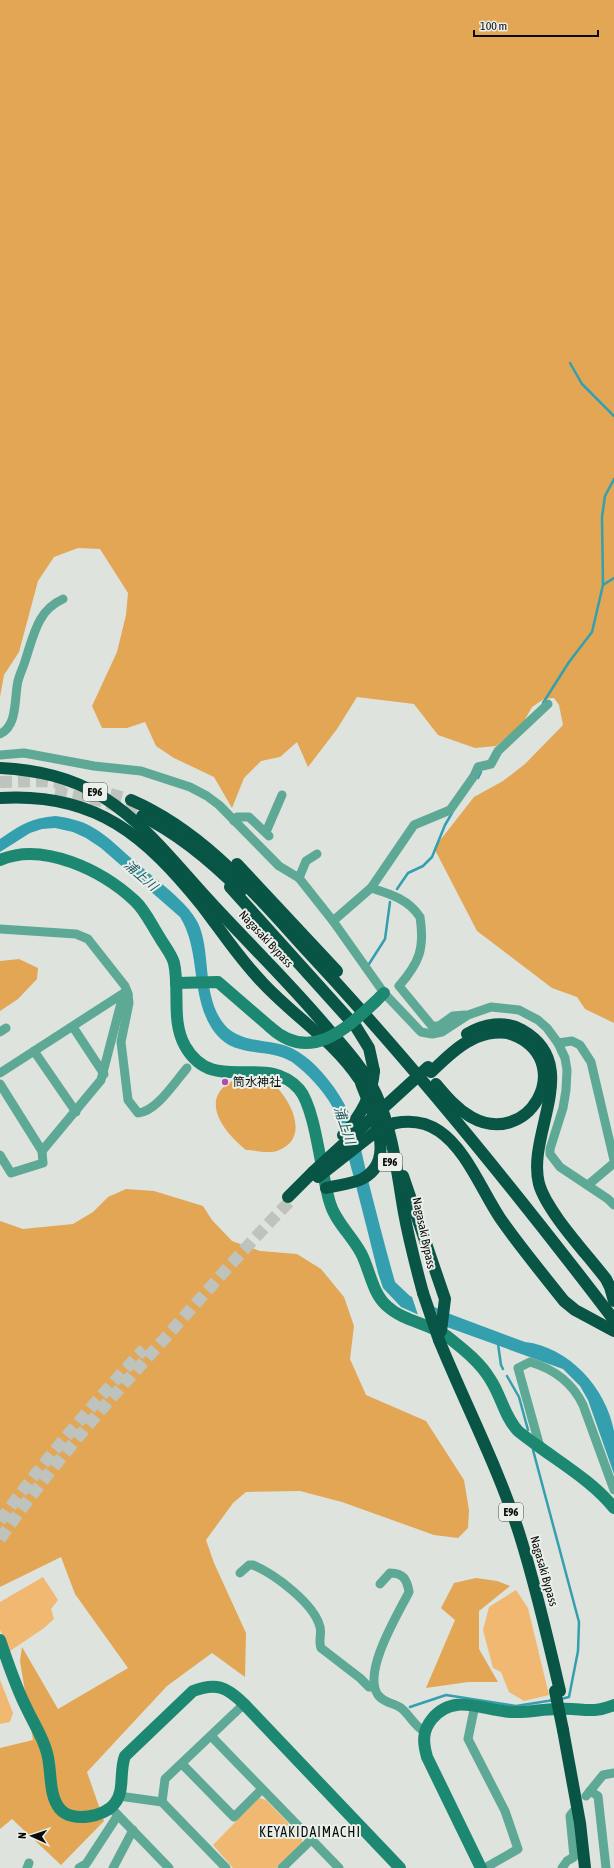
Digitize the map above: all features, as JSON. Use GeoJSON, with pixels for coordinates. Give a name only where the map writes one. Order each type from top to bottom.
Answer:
{"type":"FeatureCollection","features":[{"type":"Feature","properties":{"kind":"highway","name":"Nagasaki Bypass"},"geometry":{"type":"LineString","coordinates":[[0,768],[48,774],[85,787],[115,805],[148,834],[300,996],[355,1059],[367,1077],[380,1103],[393,1150],[421,1294]]}},
{"type":"Feature","properties":{"kind":"highway"},"geometry":{"type":"LineString","coordinates":[[0,791],[24,790],[55,792]]}},
{"type":"Feature","properties":{"kind":"highway","name":"Nagasaki Bypass"},"geometry":{"type":"LineString","coordinates":[[0,798],[30,797],[60,800],[95,812],[132,834],[164,862],[203,907],[239,957],[261,982],[286,1008],[342,1056],[372,1101],[381,1125],[406,1245],[421,1294],[439,1335],[515,1538],[558,1691],[585,1822],[590,1868]]}},
{"type":"Feature","properties":{"kind":"highway","name":"Nagasaki Bypass"},"geometry":{"type":"LineString","coordinates":[[131,800],[176,824],[204,845],[232,870],[375,1026],[432,1092],[614,1320]]}},
{"type":"Feature","properties":{"kind":"highway","name":"Nagasaki Bypass"},"geometry":{"type":"LineString","coordinates":[[142,816],[170,831],[201,855],[233,883],[271,921],[376,1034],[429,1094],[531,1227],[614,1331]]}},
{"type":"Feature","properties":{"kind":"highway"},"geometry":{"type":"LineString","coordinates":[[176,824],[209,842],[252,879],[332,965],[455,1106],[472,1118],[490,1123],[509,1122],[518,1119],[528,1112],[538,1101],[542,1091],[543,1071],[537,1055],[527,1043],[508,1033],[487,1034],[470,1040],[429,1069]]}},
{"type":"Feature","properties":{"kind":"highway"},"geometry":{"type":"LineString","coordinates":[[201,855],[356,1026],[369,1048],[374,1071],[371,1090],[362,1110],[352,1126],[315,1175]]}},
{"type":"Feature","properties":{"kind":"highway"},"geometry":{"type":"LineString","coordinates":[[290,1198],[429,1069],[457,1041],[483,1026],[497,1024],[511,1026],[525,1031],[538,1042],[550,1062],[552,1078],[549,1102],[538,1148],[537,1168],[539,1184],[548,1205],[606,1279],[614,1301]]}},
{"type":"Feature","properties":{"kind":"highway"},"geometry":{"type":"LineString","coordinates":[[326,1188],[363,1178],[373,1170],[380,1159],[380,1142],[377,1126],[361,1083]]}},
{"type":"Feature","properties":{"kind":"highway"},"geometry":{"type":"LineString","coordinates":[[315,1175],[374,1133],[395,1123],[408,1121],[421,1123],[434,1128],[445,1136],[465,1160],[500,1218],[564,1301],[575,1310],[614,1331]]}},
{"type":"Feature","properties":{"kind":"highway"},"geometry":{"type":"LineString","coordinates":[[393,1150],[440,1283],[445,1306],[439,1335]]}},
{"type":"Feature","properties":{"kind":"highway","name":"Nagasaki Bypass"},"geometry":{"type":"LineString","coordinates":[[566,1730],[585,1868]]}},
{"type":"Feature","properties":{"kind":"street"},"geometry":{"type":"LineString","coordinates":[[0,734],[11,724],[18,681],[36,627],[43,613],[53,603],[63,599]]}},
{"type":"Feature","properties":{"kind":"street"},"geometry":{"type":"LineString","coordinates":[[333,920],[371,888],[414,825],[450,810],[478,768],[491,764],[498,751],[548,704]]}},
{"type":"Feature","properties":{"kind":"street"},"geometry":{"type":"LineString","coordinates":[[0,755],[24,753],[94,766],[141,771],[190,787],[219,805],[279,866],[299,878],[333,920],[384,993],[418,1030],[432,1034],[442,1032],[468,1015],[491,1007],[519,1010],[538,1020],[547,1028],[558,1043],[565,1058],[566,1090],[550,1149],[550,1154],[560,1167],[614,1205]]}},
{"type":"Feature","properties":{"kind":"street"},"geometry":{"type":"LineString","coordinates":[[234,821],[237,817],[249,818],[267,834],[282,796]]}},
{"type":"Feature","properties":{"kind":"street"},"geometry":{"type":"LineString","coordinates":[[0,860],[14,854],[53,856],[84,866],[136,901],[174,962],[181,982],[180,1032],[185,1046],[200,1064],[216,1072],[229,1074],[257,1071],[272,1073],[288,1080],[300,1090],[307,1103],[311,1116],[331,1207],[362,1254],[377,1294],[387,1307],[439,1335],[468,1353],[490,1378],[505,1412],[518,1431],[603,1494],[614,1508]]}},
{"type":"Feature","properties":{"kind":"street"},"geometry":{"type":"LineString","coordinates":[[299,878],[306,861],[317,854]]}},
{"type":"Feature","properties":{"kind":"street"},"geometry":{"type":"LineString","coordinates":[[371,888],[396,896],[408,903],[420,917],[419,958],[412,971],[399,986],[432,1026],[439,1026],[453,1016],[468,1015]]}},
{"type":"Feature","properties":{"kind":"street"},"geometry":{"type":"LineString","coordinates":[[0,929],[76,934],[88,939],[126,986],[129,1003],[121,1042],[128,1100],[134,1110],[138,1113],[145,1112],[153,1107],[186,1068]]}},
{"type":"Feature","properties":{"kind":"street"},"geometry":{"type":"LineString","coordinates":[[181,982],[213,981],[228,990],[280,1036],[305,1044],[329,1038],[341,1032],[384,993]]}},
{"type":"Feature","properties":{"kind":"street"},"geometry":{"type":"LineString","coordinates":[[0,1073],[128,992]]}},
{"type":"Feature","properties":{"kind":"street"},"geometry":{"type":"LineString","coordinates":[[42,1151],[59,1129],[76,1112],[101,1080],[104,1074],[122,1004],[128,992]]}},
{"type":"Feature","properties":{"kind":"street"},"geometry":{"type":"LineString","coordinates":[[73,1027],[104,1074]]}},
{"type":"Feature","properties":{"kind":"street"},"geometry":{"type":"LineString","coordinates":[[558,1043],[572,1041],[580,1045],[591,1062],[614,1162],[588,1186]]}},
{"type":"Feature","properties":{"kind":"street"},"geometry":{"type":"LineString","coordinates":[[34,1051],[76,1112]]}},
{"type":"Feature","properties":{"kind":"street"},"geometry":{"type":"LineString","coordinates":[[0,1155],[10,1173],[42,1163],[42,1151],[1,1090]]}},
{"type":"Feature","properties":{"kind":"street"},"geometry":{"type":"LineString","coordinates":[[540,1447],[518,1368],[530,1362],[547,1367],[562,1377],[577,1392],[583,1404],[614,1490]]}},
{"type":"Feature","properties":{"kind":"street"},"geometry":{"type":"LineString","coordinates":[[240,1574],[249,1565],[253,1565],[295,1592],[318,1621],[320,1628],[319,1643],[321,1648],[360,1678],[369,1687],[374,1687]]}},
{"type":"Feature","properties":{"kind":"street"},"geometry":{"type":"LineString","coordinates":[[380,1584],[390,1573],[399,1573],[408,1583],[409,1592],[380,1654],[376,1668],[374,1687],[378,1696],[383,1700],[401,1708],[416,1726],[425,1732]]}},
{"type":"Feature","properties":{"kind":"street"},"geometry":{"type":"LineString","coordinates":[[0,1640],[26,1708],[43,1740],[48,1754],[55,1800],[58,1807],[68,1815],[78,1818],[114,1812]]}},
{"type":"Feature","properties":{"kind":"street"},"geometry":{"type":"LineString","coordinates":[[79,1868],[86,1864],[114,1812],[119,1796],[121,1770],[125,1756],[193,1691],[203,1686],[231,1690],[400,1868]]}},
{"type":"Feature","properties":{"kind":"street"},"geometry":{"type":"LineString","coordinates":[[162,1802],[165,1779],[244,1704]]}},
{"type":"Feature","properties":{"kind":"street"},"geometry":{"type":"LineString","coordinates":[[482,1868],[427,1757],[423,1743],[425,1732],[431,1721],[440,1711],[451,1706],[463,1704],[510,1712],[531,1713],[550,1709],[573,1708],[586,1712],[595,1711],[614,1705]]}},
{"type":"Feature","properties":{"kind":"street"},"geometry":{"type":"LineString","coordinates":[[475,1705],[468,1739],[505,1811],[518,1849],[485,1868]]}},
{"type":"Feature","properties":{"kind":"street"},"geometry":{"type":"LineString","coordinates":[[211,1736],[339,1868]]}},
{"type":"Feature","properties":{"kind":"street"},"geometry":{"type":"LineString","coordinates":[[182,1764],[234,1817],[262,1789]]}},
{"type":"Feature","properties":{"kind":"street"},"geometry":{"type":"LineString","coordinates":[[606,1868],[598,1796],[588,1793],[603,1775],[614,1774]]}},
{"type":"Feature","properties":{"kind":"street"},"geometry":{"type":"LineString","coordinates":[[119,1796],[162,1802],[226,1868]]}},
{"type":"Feature","properties":{"kind":"street"},"geometry":{"type":"LineString","coordinates":[[114,1812],[169,1868]]}},
{"type":"Feature","properties":{"kind":"street"},"geometry":{"type":"LineString","coordinates":[[562,1868],[567,1861],[574,1857],[570,1816],[573,1812]]}},
{"type":"Feature","properties":{"kind":"street"},"geometry":{"type":"LineString","coordinates":[[113,1868],[133,1830]]}},
{"type":"Feature","properties":{"kind":"street"},"geometry":{"type":"LineString","coordinates":[[282,1868],[311,1840]]}},
{"type":"Feature","properties":{"kind":"shaded area"},"geometry":{"type":"Polygon","coordinates":[[[0,0],[614,0],[614,1023],[585,1009],[577,997],[552,988],[477,931],[434,848],[474,797],[503,781],[525,764],[563,725],[559,705],[554,698],[544,699],[532,707],[523,723],[496,746],[475,748],[438,735],[414,704],[357,697],[337,729],[308,767],[297,742],[280,757],[261,761],[244,778],[232,808],[214,777],[174,758],[156,746],[145,722],[127,728],[102,728],[92,706],[117,652],[126,615],[128,593],[100,549],[78,548],[54,557],[38,581],[19,652],[4,675],[0,697],[0,0]]]}},
{"type":"Feature","properties":{"kind":"shaded area"},"geometry":{"type":"Polygon","coordinates":[[[19,959],[38,968],[37,979],[18,999],[0,1011],[0,961],[19,959]]]}},
{"type":"Feature","properties":{"kind":"shaded area"},"geometry":{"type":"Polygon","coordinates":[[[263,1075],[280,1091],[293,1113],[296,1124],[294,1135],[288,1144],[273,1152],[246,1150],[236,1142],[228,1132],[221,1122],[217,1112],[216,1102],[219,1093],[227,1084],[243,1076],[263,1075]]]}},
{"type":"Feature","properties":{"kind":"shaded area"},"geometry":{"type":"Polygon","coordinates":[[[126,1189],[154,1191],[203,1206],[212,1220],[232,1241],[260,1251],[297,1254],[321,1269],[344,1297],[354,1326],[350,1359],[366,1395],[426,1421],[464,1480],[469,1510],[468,1528],[458,1538],[434,1535],[342,1502],[300,1491],[246,1492],[233,1503],[206,1540],[214,1563],[246,1633],[245,1677],[212,1653],[167,1686],[87,1772],[104,1821],[61,1865],[12,1819],[0,1829],[0,1748],[33,1740],[20,1661],[22,1647],[58,1709],[128,1668],[75,1594],[61,1557],[0,1587],[0,1221],[23,1229],[73,1224],[93,1212],[108,1197],[126,1189]]]}},
{"type":"Feature","properties":{"kind":"shaded area"},"geometry":{"type":"Polygon","coordinates":[[[43,1577],[58,1600],[51,1609],[54,1619],[44,1628],[10,1651],[0,1630],[0,1602],[43,1577]]]}},
{"type":"Feature","properties":{"kind":"shaded area"},"geometry":{"type":"Polygon","coordinates":[[[476,1578],[497,1581],[510,1586],[479,1611],[479,1649],[498,1682],[468,1682],[426,1688],[455,1620],[441,1608],[454,1583],[476,1578]]]}},
{"type":"Feature","properties":{"kind":"shaded area"},"geometry":{"type":"Polygon","coordinates":[[[516,1590],[528,1608],[549,1695],[524,1701],[509,1692],[501,1672],[493,1668],[483,1630],[489,1607],[516,1590]]]}},
{"type":"Feature","properties":{"kind":"shaded area"},"geometry":{"type":"Polygon","coordinates":[[[0,1680],[13,1713],[10,1722],[0,1724],[0,1680]]]}},
{"type":"Feature","properties":{"kind":"shaded area"},"geometry":{"type":"Polygon","coordinates":[[[259,1798],[266,1800],[302,1837],[302,1844],[276,1868],[233,1868],[213,1845],[259,1798]]]}},
{"type":"Feature","properties":{"kind":"water","name":"浦上川"},"geometry":{"type":"Polygon","coordinates":[[[56,816],[88,825],[110,839],[171,891],[187,907],[198,923],[202,934],[211,997],[215,1009],[221,1020],[228,1028],[246,1038],[288,1046],[297,1051],[318,1068],[337,1091],[350,1115],[356,1132],[395,1282],[410,1296],[450,1314],[525,1342],[541,1345],[556,1352],[583,1372],[594,1385],[610,1415],[614,1431],[614,1474],[588,1400],[580,1386],[563,1369],[444,1326],[401,1307],[383,1288],[341,1129],[332,1106],[314,1082],[292,1062],[273,1055],[233,1047],[224,1042],[216,1034],[208,1021],[202,1006],[191,945],[187,931],[180,917],[101,848],[86,838],[73,832],[55,828],[42,829],[30,833],[0,852],[0,839],[14,830],[32,820],[56,816]]]}},
{"type":"Feature","properties":{"kind":"pier"},"geometry":{"type":"Polygon","coordinates":[[[411,1294],[433,1304],[441,1326],[419,1318],[411,1294]]]}},
{"type":"Feature","properties":{"kind":"waterway"},"geometry":{"type":"LineString","coordinates":[[570,363],[582,384],[614,416]]}},
{"type":"Feature","properties":{"kind":"waterway"},"geometry":{"type":"LineString","coordinates":[[543,703],[569,662],[592,632],[603,585],[602,517],[605,496],[614,479]]}},
{"type":"Feature","properties":{"kind":"waterway"},"geometry":{"type":"LineString","coordinates":[[603,585],[614,578]]}},
{"type":"Feature","properties":{"kind":"waterway"},"geometry":{"type":"LineString","coordinates":[[478,778],[481,772]]}},
{"type":"Feature","properties":{"kind":"waterway"},"geometry":{"type":"LineString","coordinates":[[397,889],[408,873],[423,866],[432,857],[445,825],[452,813]]}},
{"type":"Feature","properties":{"kind":"waterway"},"geometry":{"type":"LineString","coordinates":[[369,964],[385,939],[390,902]]}},
{"type":"Feature","properties":{"kind":"waterway"},"geometry":{"type":"LineString","coordinates":[[498,1344],[503,1369]]}},
{"type":"Feature","properties":{"kind":"waterway"},"geometry":{"type":"LineString","coordinates":[[507,1376],[519,1397],[528,1430]]}},
{"type":"Feature","properties":{"kind":"waterway"},"geometry":{"type":"LineString","coordinates":[[533,1450],[579,1622],[578,1651],[569,1697],[561,1699]]}},
{"type":"Feature","properties":{"kind":"waterway"},"geometry":{"type":"LineString","coordinates":[[410,1707],[446,1695],[516,1706],[554,1700]]}},
{"type":"Feature","properties":{"kind":"tunnel"},"geometry":{"type":"LineString","coordinates":[[0,782],[42,781],[71,784]]}},
{"type":"Feature","properties":{"kind":"tunnel"},"geometry":{"type":"LineString","coordinates":[[93,789],[131,800]]}},
{"type":"Feature","properties":{"kind":"tunnel"},"geometry":{"type":"LineString","coordinates":[[55,792],[102,801],[142,816]]}},
{"type":"Feature","properties":{"kind":"tunnel"},"geometry":{"type":"LineString","coordinates":[[0,1539],[39,1486],[101,1410],[291,1200]]}},
{"type":"Feature","properties":{"kind":"tunnel"},"geometry":{"type":"LineString","coordinates":[[0,1521],[69,1433],[144,1349]]}},
{"type":"Feature","properties":{"kind":"place","name":"筒水神社"},"geometry":{"type":"Point","coordinates":[225,1082]}},
{"type":"Feature","properties":{"kind":"district","name":"KEYAKIDAIMACHI"},"geometry":{"type":"Point","coordinates":[310,1832]}}]}
